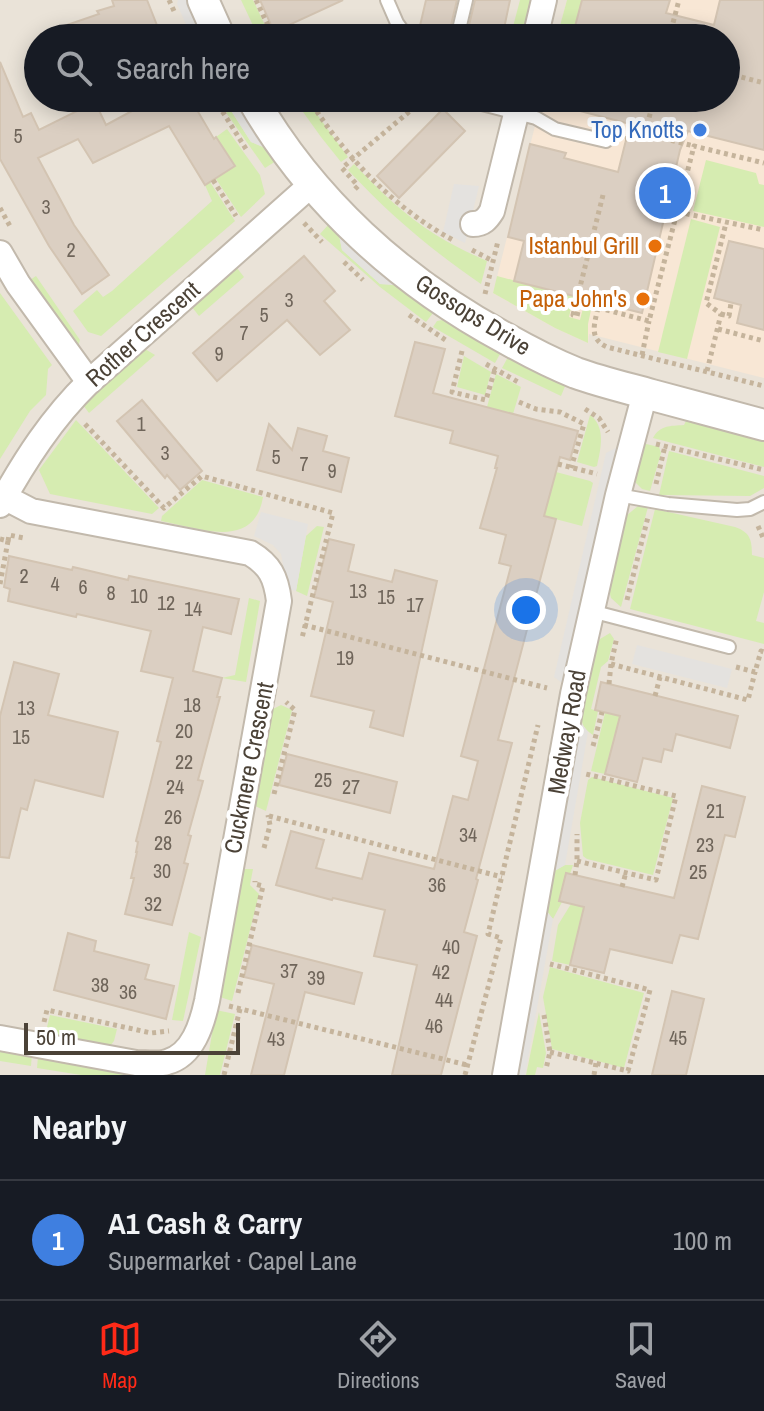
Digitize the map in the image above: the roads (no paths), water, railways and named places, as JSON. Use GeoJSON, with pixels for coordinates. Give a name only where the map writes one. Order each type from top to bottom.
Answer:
{"type":"FeatureCollection","features":[{"type":"Feature","properties":{"kind":"street"},"geometry":{"type":"LineString","coordinates":[[203,0],[214,24]]}},
{"type":"Feature","properties":{"kind":"street"},"geometry":{"type":"LineString","coordinates":[[538,24],[544,0]]}},
{"type":"Feature","properties":{"kind":"street","name":"Gossops Drive"},"geometry":{"type":"LineString","coordinates":[[261,112],[283,147],[324,176],[351,226],[430,292],[454,308],[545,360],[578,374],[764,425]]}},
{"type":"Feature","properties":{"kind":"street"},"geometry":{"type":"LineString","coordinates":[[465,233],[488,218],[492,211],[517,112]]}},
{"type":"Feature","properties":{"kind":"street","name":"Rother Crescent"},"geometry":{"type":"LineString","coordinates":[[2,501],[30,454],[67,404],[250,238],[324,176]]}},
{"type":"Feature","properties":{"kind":"street"},"geometry":{"type":"LineString","coordinates":[[0,253],[18,284],[89,382]]}},
{"type":"Feature","properties":{"kind":"street","name":"Medway Road"},"geometry":{"type":"LineString","coordinates":[[505,1075],[573,694],[618,495],[645,393]]}},
{"type":"Feature","properties":{"kind":"street","name":"Cuckmere Crescent"},"geometry":{"type":"LineString","coordinates":[[0,1038],[136,1063],[166,1062],[178,1057],[197,1035],[204,1017],[279,601],[271,572],[263,561],[250,553],[31,511],[2,501]]}},
{"type":"Feature","properties":{"kind":"lane"},"geometry":{"type":"LineString","coordinates":[[387,0],[398,24]]}},
{"type":"Feature","properties":{"kind":"lane"},"geometry":{"type":"LineString","coordinates":[[460,24],[466,0]]}},
{"type":"Feature","properties":{"kind":"lane"},"geometry":{"type":"LineString","coordinates":[[527,112],[555,129],[606,141]]}},
{"type":"Feature","properties":{"kind":"lane"},"geometry":{"type":"LineString","coordinates":[[618,495],[737,510],[750,509],[764,502]]}},
{"type":"Feature","properties":{"kind":"lane"},"geometry":{"type":"LineString","coordinates":[[591,611],[729,647]]}},
{"type":"Feature","properties":{"kind":"place","name":"Top Knotts"},"geometry":{"type":"Point","coordinates":[700,130]}},
{"type":"Feature","properties":{"kind":"place","name":"A1 Cash & Carry"},"geometry":{"type":"Point","coordinates":[665,193]}},
{"type":"Feature","properties":{"kind":"place","name":"Istanbul Grill"},"geometry":{"type":"Point","coordinates":[655,246]}},
{"type":"Feature","properties":{"kind":"place","name":"Papa John's"},"geometry":{"type":"Point","coordinates":[643,299]}}]}
